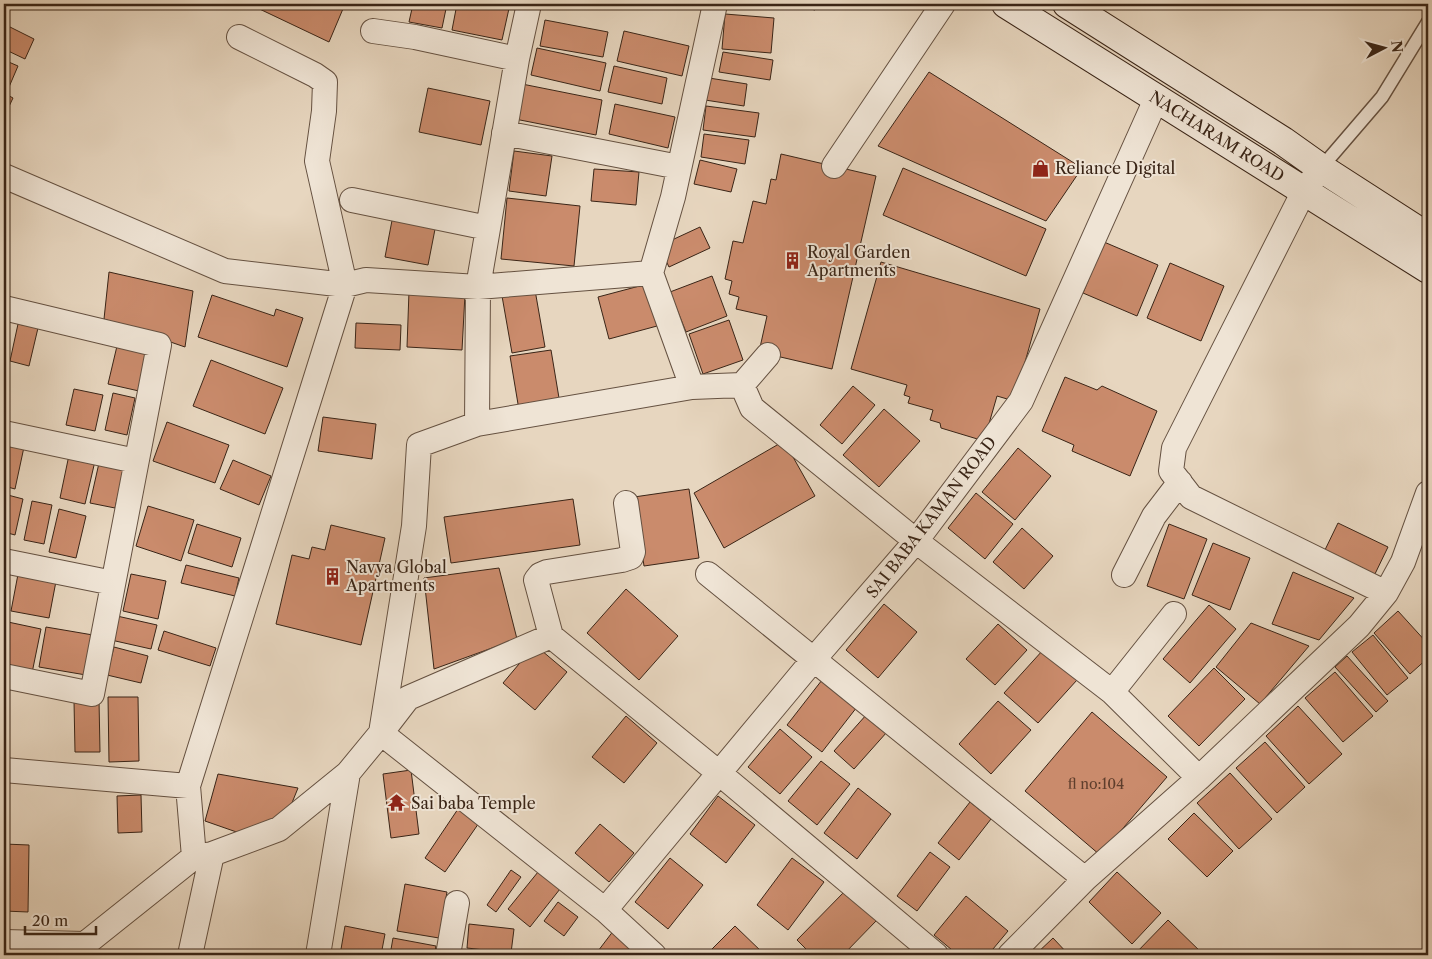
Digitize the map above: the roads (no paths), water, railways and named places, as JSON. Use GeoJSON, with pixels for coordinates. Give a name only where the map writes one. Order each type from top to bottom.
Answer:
{"type":"FeatureCollection","features":[{"type":"Feature","properties":{"kind":"main road","name":"NACHARAM ROAD"},"geometry":{"type":"LineString","coordinates":[[1006,4],[1157,97],[1428,269]]}},
{"type":"Feature","properties":{"kind":"main road","name":"NACHARAM ROAD"},"geometry":{"type":"LineString","coordinates":[[1066,4],[1283,141],[1321,168],[1428,237]]}},
{"type":"Feature","properties":{"kind":"street"},"geometry":{"type":"LineString","coordinates":[[477,424],[478,287],[517,59],[529,4]]}},
{"type":"Feature","properties":{"kind":"street"},"geometry":{"type":"LineString","coordinates":[[692,387],[651,273],[673,196],[715,4]]}},
{"type":"Feature","properties":{"kind":"street"},"geometry":{"type":"LineString","coordinates":[[834,166],[942,4]]}},
{"type":"Feature","properties":{"kind":"street"},"geometry":{"type":"LineString","coordinates":[[373,32],[415,37],[517,59]]}},
{"type":"Feature","properties":{"kind":"street"},"geometry":{"type":"LineString","coordinates":[[190,955],[203,855],[188,786],[345,285],[317,161],[324,110],[325,82],[315,75],[239,37]]}},
{"type":"Feature","properties":{"kind":"street","name":"SAI BABA KAMAN ROAD"},"geometry":{"type":"LineString","coordinates":[[604,910],[814,659],[916,541],[1021,401],[1157,97]]}},
{"type":"Feature","properties":{"kind":"street"},"geometry":{"type":"LineString","coordinates":[[504,133],[679,167]]}},
{"type":"Feature","properties":{"kind":"street"},"geometry":{"type":"LineString","coordinates":[[1321,168],[1304,191],[1174,448],[1171,471],[1192,497],[1386,594]]}},
{"type":"Feature","properties":{"kind":"street"},"geometry":{"type":"LineString","coordinates":[[4,176],[225,270],[345,285],[366,280],[478,287],[651,273]]}},
{"type":"Feature","properties":{"kind":"street"},"geometry":{"type":"LineString","coordinates":[[352,200],[488,228]]}},
{"type":"Feature","properties":{"kind":"street"},"geometry":{"type":"LineString","coordinates":[[4,308],[159,346],[92,694],[4,676]]}},
{"type":"Feature","properties":{"kind":"street"},"geometry":{"type":"LineString","coordinates":[[381,733],[414,526],[419,445],[477,424],[692,387],[742,385],[768,355]]}},
{"type":"Feature","properties":{"kind":"street"},"geometry":{"type":"LineString","coordinates":[[742,385],[752,408],[916,541],[1112,692],[1199,778]]}},
{"type":"Feature","properties":{"kind":"street"},"geometry":{"type":"LineString","coordinates":[[4,433],[136,461]]}},
{"type":"Feature","properties":{"kind":"street"},"geometry":{"type":"LineString","coordinates":[[1124,575],[1154,516],[1180,482]]}},
{"type":"Feature","properties":{"kind":"street"},"geometry":{"type":"LineString","coordinates":[[1010,955],[1085,879],[1199,778],[1359,626],[1386,594],[1403,562],[1428,493]]}},
{"type":"Feature","properties":{"kind":"street"},"geometry":{"type":"LineString","coordinates":[[626,503],[633,552],[631,557],[547,572],[540,575],[536,580],[551,636],[719,772],[936,955]]}},
{"type":"Feature","properties":{"kind":"street"},"geometry":{"type":"LineString","coordinates":[[4,561],[113,583]]}},
{"type":"Feature","properties":{"kind":"street"},"geometry":{"type":"LineString","coordinates":[[708,574],[1085,879]]}},
{"type":"Feature","properties":{"kind":"street"},"geometry":{"type":"LineString","coordinates":[[1112,692],[1174,614]]}},
{"type":"Feature","properties":{"kind":"street"},"geometry":{"type":"LineString","coordinates":[[4,942],[84,944],[203,855],[279,829],[348,773],[408,698],[551,636]]}},
{"type":"Feature","properties":{"kind":"street"},"geometry":{"type":"LineString","coordinates":[[381,733],[604,910],[654,955]]}},
{"type":"Feature","properties":{"kind":"street"},"geometry":{"type":"LineString","coordinates":[[4,770],[188,786]]}},
{"type":"Feature","properties":{"kind":"street"},"geometry":{"type":"LineString","coordinates":[[318,955],[348,773]]}},
{"type":"Feature","properties":{"kind":"street"},"geometry":{"type":"LineString","coordinates":[[448,955],[457,902]]}},
{"type":"Feature","properties":{"kind":"lane"},"geometry":{"type":"LineString","coordinates":[[1321,168],[1382,97],[1428,22]]}},
{"type":"Feature","properties":{"kind":"place","name":"Reliance Digital"},"geometry":{"type":"Point","coordinates":[1041,168]}},
{"type":"Feature","properties":{"kind":"place","name":"Royal Garden Apartments"},"geometry":{"type":"Point","coordinates":[793,261]}},
{"type":"Feature","properties":{"kind":"place","name":"Navya Global Apartments"},"geometry":{"type":"Point","coordinates":[332,576]}},
{"type":"Feature","properties":{"kind":"place","name":"Sai baba Temple"},"geometry":{"type":"Point","coordinates":[397,803]}}]}
